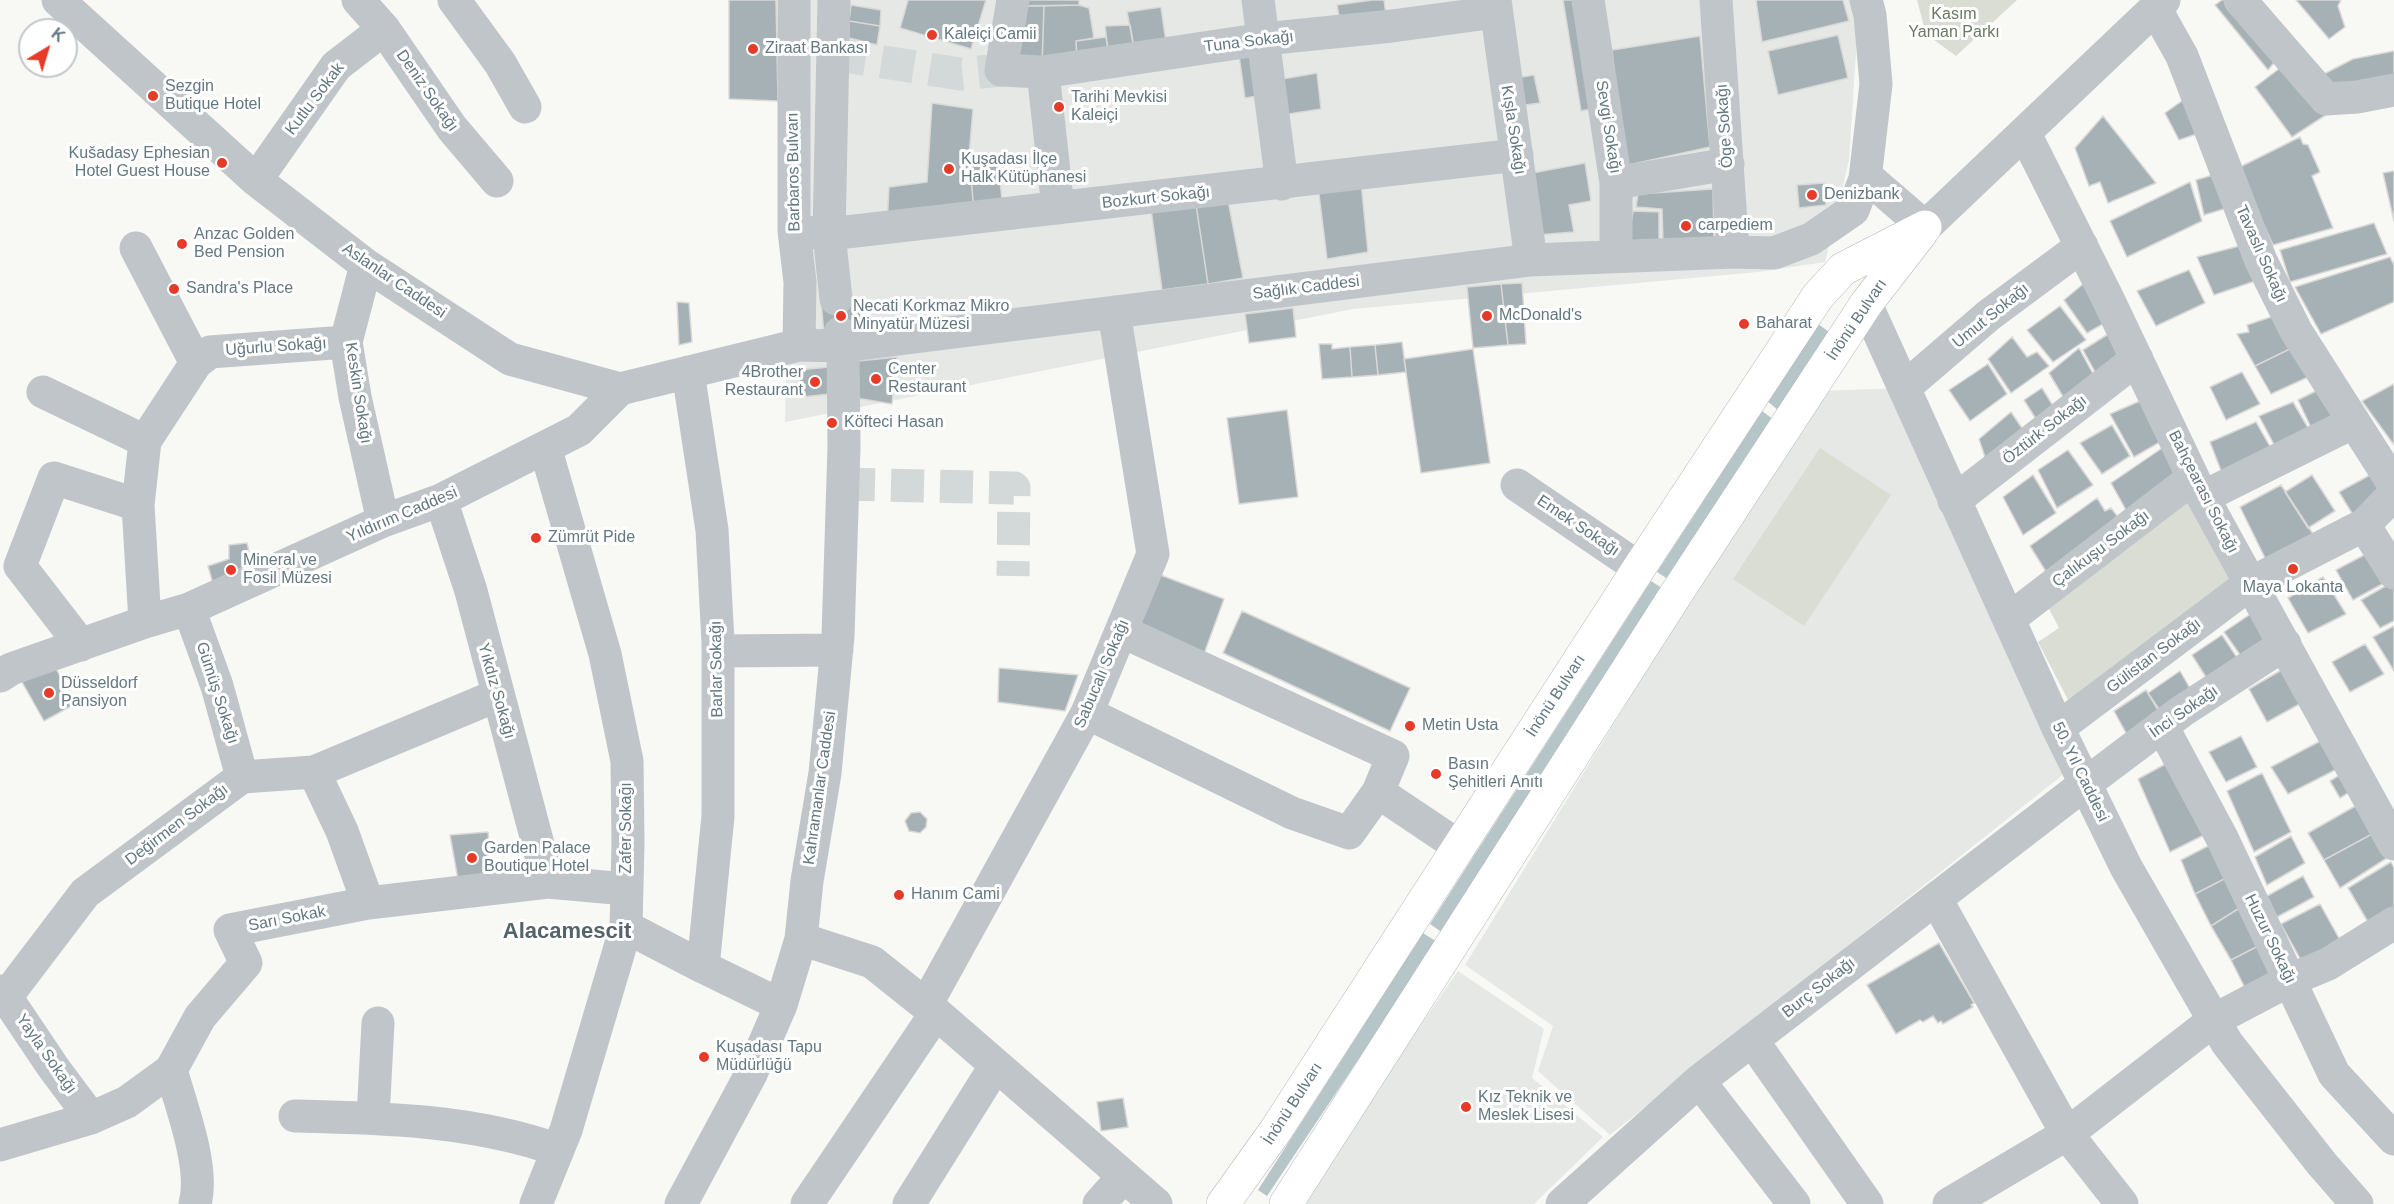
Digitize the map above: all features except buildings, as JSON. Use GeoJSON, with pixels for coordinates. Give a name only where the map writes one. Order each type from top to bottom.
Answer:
{"type":"FeatureCollection","features":[{"type":"Feature","properties":{"kind":"main road","name":"İnönü Bulvarı"},"geometry":{"type":"LineString","coordinates":[[1286,1204],[1670,604],[1866,304],[1925,227]]}},
{"type":"Feature","properties":{"kind":"main road","name":"İnönü Bulvarı"},"geometry":{"type":"LineString","coordinates":[[1223,1204],[1249,1169],[1818,296],[1844,269],[1925,227]]}},
{"type":"Feature","properties":{"kind":"main road"},"geometry":{"type":"LineString","coordinates":[[1237,1204],[1237,1196],[1249,1169]]}},
{"type":"Feature","properties":{"kind":"street","name":"Aslanlar Caddesi"},"geometry":{"type":"LineString","coordinates":[[58,0],[256,180],[366,265],[510,359],[620,389],[799,345]]}},
{"type":"Feature","properties":{"kind":"street","name":"Deniz Sokağı"},"geometry":{"type":"LineString","coordinates":[[358,0],[384,29],[452,128],[497,181]]}},
{"type":"Feature","properties":{"kind":"street"},"geometry":{"type":"LineString","coordinates":[[454,0],[500,63],[525,106]]}},
{"type":"Feature","properties":{"kind":"street","name":"Barbaros Bulvarı"},"geometry":{"type":"LineString","coordinates":[[794,0],[794,231],[800,282],[799,345]]}},
{"type":"Feature","properties":{"kind":"street","name":"Barbaros Bulvarı"},"geometry":{"type":"LineString","coordinates":[[834,0],[829,234],[836,299]]}},
{"type":"Feature","properties":{"kind":"street","name":"Tuna Sokağı"},"geometry":{"type":"LineString","coordinates":[[1013,0],[1001,70],[1043,72],[1264,39],[1390,13],[1496,6]]}},
{"type":"Feature","properties":{"kind":"street"},"geometry":{"type":"LineString","coordinates":[[1258,0],[1282,184]]}},
{"type":"Feature","properties":{"kind":"street","name":"Sevgi Sokağı"},"geometry":{"type":"LineString","coordinates":[[1588,0],[1617,183],[1616,256]]}},
{"type":"Feature","properties":{"kind":"street","name":"Öge Sokağı"},"geometry":{"type":"LineString","coordinates":[[1716,0],[1733,252]]}},
{"type":"Feature","properties":{"kind":"street","name":"Sağlık Caddesi"},"geometry":{"type":"LineString","coordinates":[[799,345],[1114,312],[1531,260],[1733,252],[1774,254],[1811,239],[1853,210],[1866,176],[1876,84],[1870,15],[1866,0]]}},
{"type":"Feature","properties":{"kind":"street"},"geometry":{"type":"LineString","coordinates":[[2240,0],[2326,99],[2357,97],[2394,90]]}},
{"type":"Feature","properties":{"kind":"street","name":"İnönü Bulvarı"},"geometry":{"type":"LineString","coordinates":[[1925,227],[2159,4]]}},
{"type":"Feature","properties":{"kind":"street","name":"Tavaslı Sokağı"},"geometry":{"type":"LineString","coordinates":[[2159,4],[2182,56],[2261,261],[2296,331],[2394,486],[2364,525],[2250,582]]}},
{"type":"Feature","properties":{"kind":"street","name":"Kışla Sokağı"},"geometry":{"type":"LineString","coordinates":[[1496,6],[1531,260]]}},
{"type":"Feature","properties":{"kind":"street","name":"Kutlu Sokak"},"geometry":{"type":"LineString","coordinates":[[256,180],[336,66],[384,29]]}},
{"type":"Feature","properties":{"kind":"street"},"geometry":{"type":"LineString","coordinates":[[1043,72],[1058,208]]}},
{"type":"Feature","properties":{"kind":"street","name":"Bahçearası Sokağı"},"geometry":{"type":"LineString","coordinates":[[2025,134],[2082,246],[2198,487],[2394,844]]}},
{"type":"Feature","properties":{"kind":"street","name":"Bozkurt Sokağı"},"geometry":{"type":"LineString","coordinates":[[794,231],[829,234],[1282,184],[1517,155]]}},
{"type":"Feature","properties":{"kind":"street"},"geometry":{"type":"LineString","coordinates":[[1617,183],[1728,164]]}},
{"type":"Feature","properties":{"kind":"street"},"geometry":{"type":"LineString","coordinates":[[1866,176],[1925,227]]}},
{"type":"Feature","properties":{"kind":"street","name":"Umut Sokağı"},"geometry":{"type":"LineString","coordinates":[[1904,388],[1989,315],[2082,246]]}},
{"type":"Feature","properties":{"kind":"street"},"geometry":{"type":"LineString","coordinates":[[136,248],[196,363],[145,441],[138,505],[145,622]]}},
{"type":"Feature","properties":{"kind":"street","name":"Keskin Sokağı"},"geometry":{"type":"LineString","coordinates":[[366,265],[346,342],[355,397],[384,521]]}},
{"type":"Feature","properties":{"kind":"street","name":"50. Yıl Caddesi"},"geometry":{"type":"LineString","coordinates":[[1866,304],[2058,728],[2126,867],[2227,1043],[2322,1164],[2357,1204]]}},
{"type":"Feature","properties":{"kind":"street","name":"Sabucalı Sokağı"},"geometry":{"type":"LineString","coordinates":[[807,1204],[931,1009],[1088,713],[1153,554],[1114,312]]}},
{"type":"Feature","properties":{"kind":"street","name":"Kahramanlar Caddesi"},"geometry":{"type":"LineString","coordinates":[[681,1204],[751,1074],[781,1005],[801,939],[807,881],[825,773],[837,650],[844,447],[842,340]]}},
{"type":"Feature","properties":{"kind":"street","name":"Uğurlu Sokağı"},"geometry":{"type":"LineString","coordinates":[[196,363],[210,351],[346,342]]}},
{"type":"Feature","properties":{"kind":"street","name":"Öztürk Sokağı"},"geometry":{"type":"LineString","coordinates":[[1954,501],[2137,359]]}},
{"type":"Feature","properties":{"kind":"street","name":"Barlar Sokağı"},"geometry":{"type":"LineString","coordinates":[[688,372],[712,530],[718,651],[718,816],[703,967]]}},
{"type":"Feature","properties":{"kind":"street","name":"Yıldırım Caddesi"},"geometry":{"type":"LineString","coordinates":[[0,676],[11,669],[189,609],[384,521],[441,500],[579,430],[620,389]]}},
{"type":"Feature","properties":{"kind":"street"},"geometry":{"type":"LineString","coordinates":[[43,392],[145,441]]}},
{"type":"Feature","properties":{"kind":"street","name":"Çalıkuşu Sokağı"},"geometry":{"type":"LineString","coordinates":[[2008,619],[2198,487],[2354,422]]}},
{"type":"Feature","properties":{"kind":"street","name":"Zafer Sokağı"},"geometry":{"type":"LineString","coordinates":[[536,1204],[566,1130],[626,927],[628,843],[627,761],[605,654],[545,447]]}},
{"type":"Feature","properties":{"kind":"street"},"geometry":{"type":"LineString","coordinates":[[81,645],[20,566],[54,478],[138,505]]}},
{"type":"Feature","properties":{"kind":"street","name":"Emek Sokağı"},"geometry":{"type":"LineString","coordinates":[[1517,484],[1639,568]]}},
{"type":"Feature","properties":{"kind":"street","name":"Yıkdız Sokağı"},"geometry":{"type":"LineString","coordinates":[[441,500],[471,591],[548,882]]}},
{"type":"Feature","properties":{"kind":"street"},"geometry":{"type":"LineString","coordinates":[[2364,525],[2394,573]]}},
{"type":"Feature","properties":{"kind":"street","name":"Gülistan Sokağı"},"geometry":{"type":"LineString","coordinates":[[2058,728],[2250,582]]}},
{"type":"Feature","properties":{"kind":"street","name":"Gümüş Sokağı"},"geometry":{"type":"LineString","coordinates":[[189,609],[223,706],[242,777]]}},
{"type":"Feature","properties":{"kind":"street"},"geometry":{"type":"LineString","coordinates":[[1088,713],[1292,813],[1349,833],[1378,792],[1393,756],[1121,631]]}},
{"type":"Feature","properties":{"kind":"street","name":"İnci Sokağı"},"geometry":{"type":"LineString","coordinates":[[2085,784],[2162,726],[2285,644]]}},
{"type":"Feature","properties":{"kind":"street"},"geometry":{"type":"LineString","coordinates":[[718,651],[837,650]]}},
{"type":"Feature","properties":{"kind":"street","name":"Değirmen Sokağı"},"geometry":{"type":"LineString","coordinates":[[3,994],[85,893],[242,777],[314,772],[498,695]]}},
{"type":"Feature","properties":{"kind":"street","name":"Huzur Sokağı"},"geometry":{"type":"LineString","coordinates":[[2162,726],[2222,838],[2334,1074],[2394,1139]]}},
{"type":"Feature","properties":{"kind":"street"},"geometry":{"type":"LineString","coordinates":[[314,772],[342,831],[368,903]]}},
{"type":"Feature","properties":{"kind":"street","name":"Burç Sokağı"},"geometry":{"type":"LineString","coordinates":[[1562,1204],[1699,1081],[2085,784]]}},
{"type":"Feature","properties":{"kind":"street"},"geometry":{"type":"LineString","coordinates":[[1378,792],[1460,847]]}},
{"type":"Feature","properties":{"kind":"street","name":"Sarı Sokak"},"geometry":{"type":"LineString","coordinates":[[0,1144],[91,1118],[127,1102],[171,1070],[200,1017],[246,963],[230,930],[368,903],[548,882],[626,889]]}},
{"type":"Feature","properties":{"kind":"street"},"geometry":{"type":"LineString","coordinates":[[1936,899],[2067,1134],[2122,1204]]}},
{"type":"Feature","properties":{"kind":"street"},"geometry":{"type":"LineString","coordinates":[[1949,1204],[2067,1134],[2214,1020],[2290,980],[2328,964],[2394,923]]}},
{"type":"Feature","properties":{"kind":"street"},"geometry":{"type":"LineString","coordinates":[[626,927],[781,1005]]}},
{"type":"Feature","properties":{"kind":"street"},"geometry":{"type":"LineString","coordinates":[[801,939],[872,962],[931,1009],[1156,1204]]}},
{"type":"Feature","properties":{"kind":"street","name":"Yayla Sokağı"},"geometry":{"type":"LineString","coordinates":[[3,994],[91,1118]]}},
{"type":"Feature","properties":{"kind":"street"},"geometry":{"type":"LineString","coordinates":[[373,1118],[378,1023]]}},
{"type":"Feature","properties":{"kind":"street"},"geometry":{"type":"LineString","coordinates":[[1752,1040],[1867,1204]]}},
{"type":"Feature","properties":{"kind":"street"},"geometry":{"type":"LineString","coordinates":[[909,1204],[996,1065]]}},
{"type":"Feature","properties":{"kind":"street"},"geometry":{"type":"LineString","coordinates":[[171,1070],[192,1142],[198,1193],[195,1204]]}},
{"type":"Feature","properties":{"kind":"street"},"geometry":{"type":"LineString","coordinates":[[1699,1081],[1794,1204]]}},
{"type":"Feature","properties":{"kind":"street"},"geometry":{"type":"LineString","coordinates":[[295,1116],[373,1118],[473,1128],[525,1138],[558,1150]]}},
{"type":"Feature","properties":{"kind":"street"},"geometry":{"type":"LineString","coordinates":[[1099,1204],[1124,1176]]}},
{"type":"Feature","properties":{"kind":"shaded area"},"geometry":{"type":"Polygon","coordinates":[[[783,0],[1850,0],[1858,21],[1849,160],[1825,262],[1758,272],[1353,309],[785,422],[787,336],[783,0]]]}},
{"type":"Feature","properties":{"kind":"shaded area"},"geometry":{"type":"Polygon","coordinates":[[[1817,323],[1829,332],[1778,410],[1767,401],[1817,323]]]}},
{"type":"Feature","properties":{"kind":"shaded area"},"geometry":{"type":"Polygon","coordinates":[[[1904,388],[2065,773],[1610,1135],[1538,1071],[1553,1026],[1465,965],[1819,391],[1904,388]]]}},
{"type":"Feature","properties":{"kind":"shaded area"},"geometry":{"type":"Polygon","coordinates":[[[1762,411],[1773,419],[1671,581],[1657,572],[1762,411]]]}},
{"type":"Feature","properties":{"kind":"shaded area"},"geometry":{"type":"Polygon","coordinates":[[[1651,581],[1665,590],[1443,933],[1430,924],[1651,581]]]}},
{"type":"Feature","properties":{"kind":"shaded area"},"geometry":{"type":"Polygon","coordinates":[[[1423,933],[1437,942],[1267,1196],[1258,1190],[1423,933]]]}},
{"type":"Feature","properties":{"kind":"shaded area","name":"Kız Teknik ve Meslek Lisesi"},"geometry":{"type":"Polygon","coordinates":[[[1458,971],[1544,1029],[1532,1078],[1603,1137],[1534,1204],[1298,1204],[1458,971]]]}},
{"type":"Feature","properties":{"kind":"green space","name":"Kasım Yaman Parkı"},"geometry":{"type":"Polygon","coordinates":[[[1917,0],[2017,0],[1956,56],[1926,34],[1917,0]]]}},
{"type":"Feature","properties":{"kind":"green space"},"geometry":{"type":"Polygon","coordinates":[[[1820,448],[1891,495],[1804,626],[1733,579],[1820,448]]]}},
{"type":"Feature","properties":{"kind":"green space"},"geometry":{"type":"Polygon","coordinates":[[[2190,489],[2242,581],[2068,700],[2038,642],[2059,628],[2045,601],[2190,489]]]}},
{"type":"Feature","properties":{"kind":"tunnel"},"geometry":{"type":"LineString","coordinates":[[833,54],[960,74],[1001,70]]}},
{"type":"Feature","properties":{"kind":"tunnel"},"geometry":{"type":"LineString","coordinates":[[842,484],[1014,488],[1013,576]]}},
{"type":"Feature","properties":{"kind":"place","name":"Kaleiçi Camii"},"geometry":{"type":"Point","coordinates":[932,35]}},
{"type":"Feature","properties":{"kind":"place","name":"Ziraat Bankası"},"geometry":{"type":"Point","coordinates":[753,49]}},
{"type":"Feature","properties":{"kind":"place","name":"Sezgin Butique Hotel"},"geometry":{"type":"Point","coordinates":[153,96]}},
{"type":"Feature","properties":{"kind":"place","name":"Tarihi Mevkisi Kaleiçi"},"geometry":{"type":"Point","coordinates":[1059,107]}},
{"type":"Feature","properties":{"kind":"place","name":"Kušadasy Ephesian Hotel Guest House"},"geometry":{"type":"Point","coordinates":[222,163]}},
{"type":"Feature","properties":{"kind":"place","name":"Kuşadası İlçe Halk Kütüphanesi"},"geometry":{"type":"Point","coordinates":[949,169]}},
{"type":"Feature","properties":{"kind":"place","name":"Denizbank"},"geometry":{"type":"Point","coordinates":[1812,195]}},
{"type":"Feature","properties":{"kind":"place","name":"carpediem"},"geometry":{"type":"Point","coordinates":[1686,226]}},
{"type":"Feature","properties":{"kind":"place","name":"Anzac Golden Bed Pension"},"geometry":{"type":"Point","coordinates":[182,244]}},
{"type":"Feature","properties":{"kind":"place","name":"Sandra's Place"},"geometry":{"type":"Point","coordinates":[174,289]}},
{"type":"Feature","properties":{"kind":"place","name":"Necati Korkmaz Mikro Minyatür Müzesi"},"geometry":{"type":"Point","coordinates":[841,316]}},
{"type":"Feature","properties":{"kind":"place","name":"McDonald's"},"geometry":{"type":"Point","coordinates":[1487,316]}},
{"type":"Feature","properties":{"kind":"place","name":"Baharat"},"geometry":{"type":"Point","coordinates":[1744,324]}},
{"type":"Feature","properties":{"kind":"place","name":"Center Restaurant"},"geometry":{"type":"Point","coordinates":[876,379]}},
{"type":"Feature","properties":{"kind":"place","name":"4Brother Restaurant"},"geometry":{"type":"Point","coordinates":[815,382]}},
{"type":"Feature","properties":{"kind":"place","name":"Köfteci Hasan"},"geometry":{"type":"Point","coordinates":[832,423]}},
{"type":"Feature","properties":{"kind":"place","name":"Zümrüt Pide"},"geometry":{"type":"Point","coordinates":[536,538]}},
{"type":"Feature","properties":{"kind":"place","name":"Maya Lokanta"},"geometry":{"type":"Point","coordinates":[2293,569]}},
{"type":"Feature","properties":{"kind":"place","name":"Mineral ve Fosil Müzesi"},"geometry":{"type":"Point","coordinates":[231,570]}},
{"type":"Feature","properties":{"kind":"place","name":"Düsseldorf Pansiyon"},"geometry":{"type":"Point","coordinates":[49,693]}},
{"type":"Feature","properties":{"kind":"place","name":"Metin Usta"},"geometry":{"type":"Point","coordinates":[1410,726]}},
{"type":"Feature","properties":{"kind":"place","name":"Basın Şehitleri Anıtı"},"geometry":{"type":"Point","coordinates":[1436,774]}},
{"type":"Feature","properties":{"kind":"place","name":"Garden Palace Boutique Hotel"},"geometry":{"type":"Point","coordinates":[472,858]}},
{"type":"Feature","properties":{"kind":"place","name":"Hanım Cami"},"geometry":{"type":"Point","coordinates":[899,895]}},
{"type":"Feature","properties":{"kind":"place","name":"Kuşadası Tapu Müdürlüğü"},"geometry":{"type":"Point","coordinates":[704,1057]}},
{"type":"Feature","properties":{"kind":"place","name":"Kız Teknik ve Meslek Lisesi"},"geometry":{"type":"Point","coordinates":[1466,1107]}},
{"type":"Feature","properties":{"kind":"district","name":"Alacamescit"},"geometry":{"type":"Point","coordinates":[567,932]}}]}
